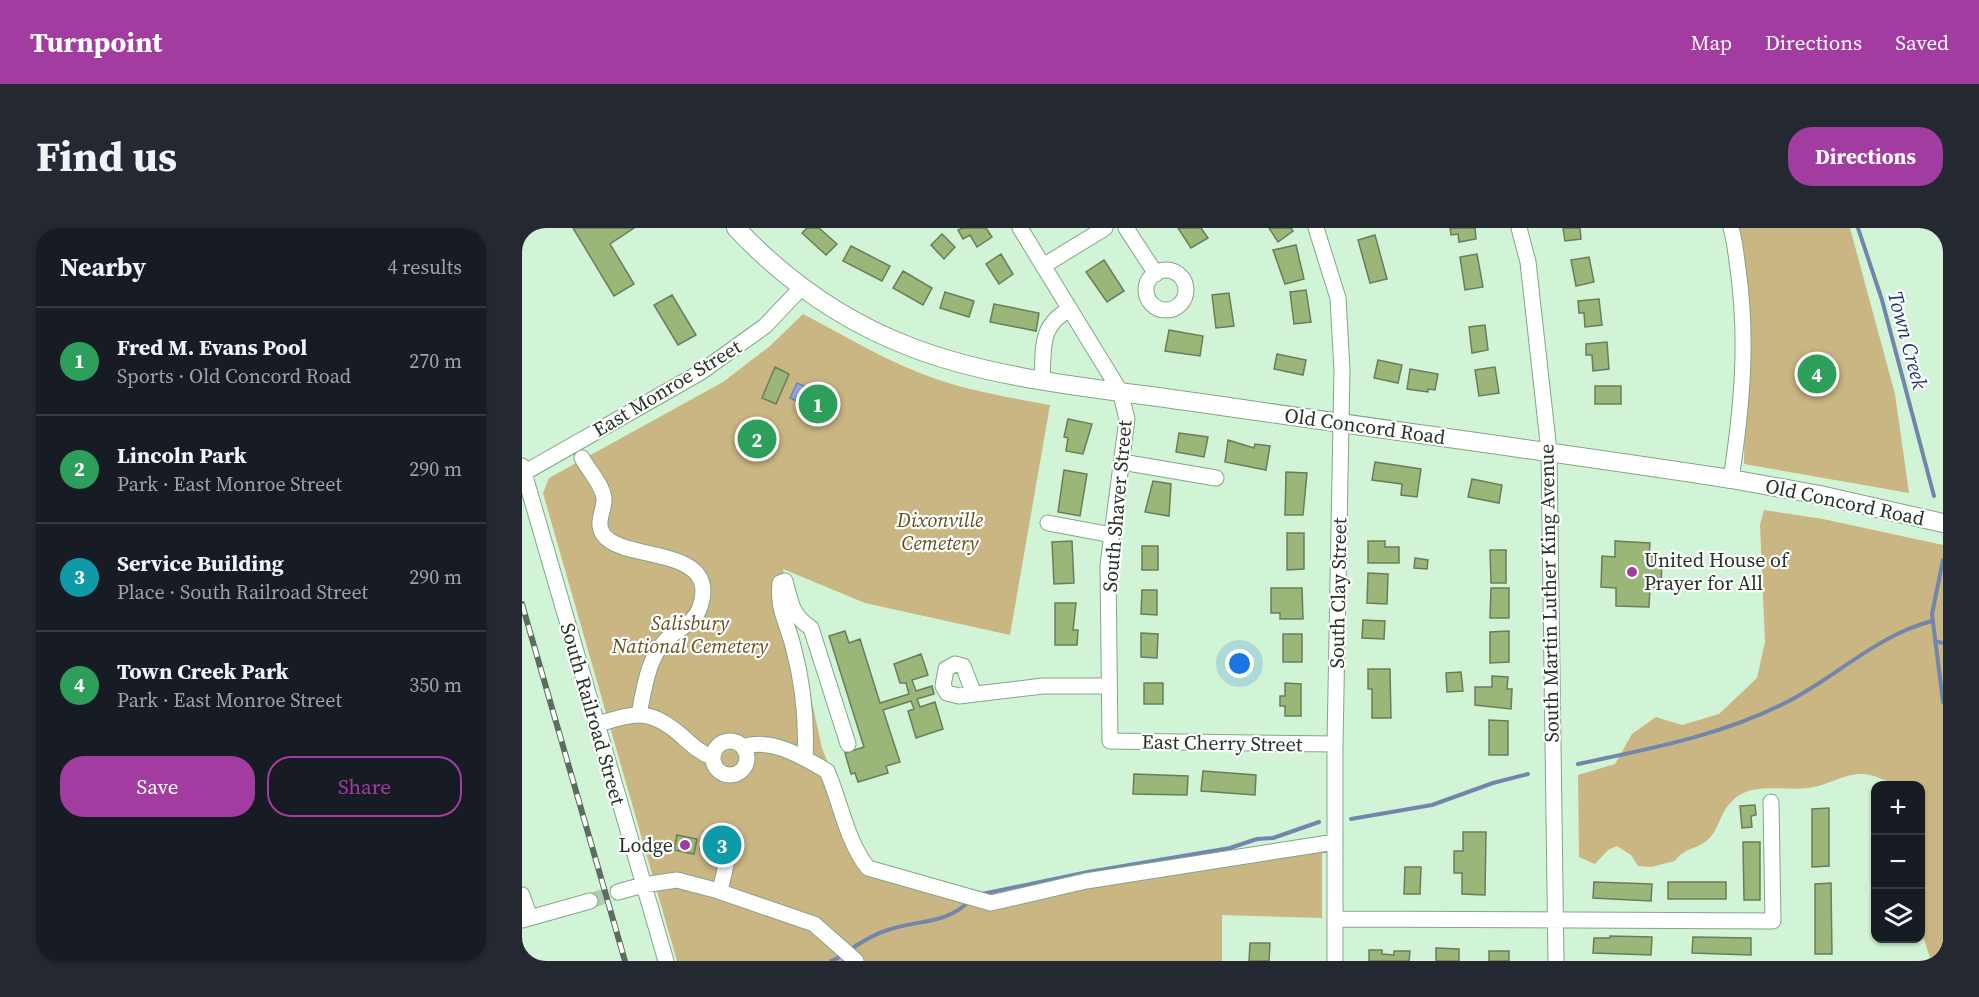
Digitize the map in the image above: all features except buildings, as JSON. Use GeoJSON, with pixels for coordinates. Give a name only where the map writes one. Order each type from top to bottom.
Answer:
{"type":"FeatureCollection","features":[{"type":"Feature","properties":{"kind":"main road","name":"Old Concord Road"},"geometry":{"type":"LineString","coordinates":[[736,228],[801,288],[854,321],[909,346],[964,364],[1120,391],[1731,479],[1820,495],[1943,523]]}},
{"type":"Feature","properties":{"kind":"street","name":"South Shaver Street"},"geometry":{"type":"LineString","coordinates":[[1020,228],[1120,391],[1127,419],[1108,565],[1110,741]]}},
{"type":"Feature","properties":{"kind":"street"},"geometry":{"type":"LineString","coordinates":[[1043,266],[1105,228]]}},
{"type":"Feature","properties":{"kind":"street"},"geometry":{"type":"LineString","coordinates":[[1126,228],[1156,274]]}},
{"type":"Feature","properties":{"kind":"street","name":"South Clay Street"},"geometry":{"type":"LineString","coordinates":[[1316,228],[1338,298],[1342,423],[1335,744],[1335,961]]}},
{"type":"Feature","properties":{"kind":"street","name":"South Martin Luther King Avenue"},"geometry":{"type":"LineString","coordinates":[[1519,228],[1528,262],[1549,451],[1556,961]]}},
{"type":"Feature","properties":{"kind":"street"},"geometry":{"type":"LineString","coordinates":[[1731,228],[1741,290],[1745,354],[1741,414],[1731,479]]}},
{"type":"Feature","properties":{"kind":"street","name":"East Monroe Street"},"geometry":{"type":"LineString","coordinates":[[523,471],[701,372],[765,326],[801,288]]}},
{"type":"Feature","properties":{"kind":"street"},"geometry":{"type":"LineString","coordinates":[[1042,379],[1047,333],[1053,319],[1070,309]]}},
{"type":"Feature","properties":{"kind":"street"},"geometry":{"type":"LineString","coordinates":[[582,458],[601,487],[604,499],[600,527],[603,535],[616,543],[680,561],[696,574],[701,585],[700,608],[695,617],[664,642],[657,653],[639,714]]}},
{"type":"Feature","properties":{"kind":"street"},"geometry":{"type":"LineString","coordinates":[[1122,462],[1216,478]]}},
{"type":"Feature","properties":{"kind":"street","name":"South Railroad Street"},"geometry":{"type":"LineString","coordinates":[[523,471],[595,725],[666,961]]}},
{"type":"Feature","properties":{"kind":"street"},"geometry":{"type":"LineString","coordinates":[[1048,523],[1112,535]]}},
{"type":"Feature","properties":{"kind":"street"},"geometry":{"type":"LineString","coordinates":[[805,758],[806,729],[800,676],[778,601],[780,583],[785,581],[789,605],[798,620],[811,628],[848,744]]}},
{"type":"Feature","properties":{"kind":"street"},"geometry":{"type":"LineString","coordinates":[[974,694],[1043,686],[1109,686]]}},
{"type":"Feature","properties":{"kind":"street"},"geometry":{"type":"LineString","coordinates":[[595,725],[639,714],[664,720],[701,753],[712,757]]}},
{"type":"Feature","properties":{"kind":"street"},"geometry":{"type":"LineString","coordinates":[[724,741],[735,741],[743,747],[746,764],[743,769],[732,775],[716,769],[712,757],[716,747],[724,741]]}},
{"type":"Feature","properties":{"kind":"street","name":"East Cherry Street"},"geometry":{"type":"LineString","coordinates":[[1110,741],[1335,744]]}},
{"type":"Feature","properties":{"kind":"street"},"geometry":{"type":"LineString","coordinates":[[743,747],[755,743],[773,746],[805,758],[827,771],[849,832],[860,857],[868,868],[991,903],[1086,881],[1335,843]]}},
{"type":"Feature","properties":{"kind":"street"},"geometry":{"type":"LineString","coordinates":[[1335,920],[1773,921],[1772,802]]}},
{"type":"Feature","properties":{"kind":"street"},"geometry":{"type":"LineString","coordinates":[[720,891],[726,866]]}},
{"type":"Feature","properties":{"kind":"street"},"geometry":{"type":"LineString","coordinates":[[618,892],[643,885],[677,880],[720,891],[814,924],[855,961]]}},
{"type":"Feature","properties":{"kind":"street"},"geometry":{"type":"LineString","coordinates":[[522,895],[526,919],[590,901]]}},
{"type":"Feature","properties":{"kind":"green space"},"geometry":{"type":"Polygon","coordinates":[[[1731,228],[1850,228],[1895,394],[1909,493],[1744,464],[1745,354],[1731,228]]]}},
{"type":"Feature","properties":{"kind":"green space","name":"Salisbury National Cemetery"},"geometry":{"type":"Polygon","coordinates":[[[803,314],[921,374],[966,388],[1050,405],[1010,635],[865,603],[783,569],[822,748],[866,860],[993,898],[1322,838],[1322,918],[1222,915],[1222,961],[677,961],[543,493],[549,478],[723,382],[770,346],[803,314]]]}},
{"type":"Feature","properties":{"kind":"green space"},"geometry":{"type":"Polygon","coordinates":[[[1764,510],[1823,519],[1943,545],[1943,961],[1931,961],[1925,942],[1925,781],[1886,781],[1856,774],[1814,787],[1748,791],[1730,803],[1710,838],[1701,845],[1686,851],[1675,861],[1651,867],[1638,866],[1631,855],[1617,846],[1608,850],[1595,864],[1579,857],[1578,775],[1615,764],[1632,734],[1656,717],[1682,725],[1719,714],[1757,678],[1765,642],[1760,525],[1764,510]]]}},
{"type":"Feature","properties":{"kind":"water"},"geometry":{"type":"Polygon","coordinates":[[[797,383],[834,399],[823,426],[811,421],[816,409],[790,398],[797,383]]]}},
{"type":"Feature","properties":{"kind":"waterway","name":"Town Creek"},"geometry":{"type":"LineString","coordinates":[[1858,228],[1882,300],[1934,496]]}},
{"type":"Feature","properties":{"kind":"waterway","name":"Town Creek"},"geometry":{"type":"LineString","coordinates":[[1943,560],[1932,614],[1943,702]]}},
{"type":"Feature","properties":{"kind":"waterway"},"geometry":{"type":"LineString","coordinates":[[1578,764],[1709,733],[1760,714],[1803,693],[1893,636],[1932,621]]}},
{"type":"Feature","properties":{"kind":"waterway","name":"Town Creek"},"geometry":{"type":"LineString","coordinates":[[1935,641],[1943,643]]}},
{"type":"Feature","properties":{"kind":"waterway"},"geometry":{"type":"LineString","coordinates":[[1351,819],[1432,805],[1493,783],[1528,774]]}},
{"type":"Feature","properties":{"kind":"waterway"},"geometry":{"type":"LineString","coordinates":[[982,894],[1088,872],[1230,848],[1257,839],[1273,838],[1319,822]]}},
{"type":"Feature","properties":{"kind":"waterway"},"geometry":{"type":"LineString","coordinates":[[851,949],[883,932],[952,913],[962,908],[970,900]]}},
{"type":"Feature","properties":{"kind":"waterway"},"geometry":{"type":"LineString","coordinates":[[831,961],[842,956]]}},
{"type":"Feature","properties":{"kind":"tunnel"},"geometry":{"type":"LineString","coordinates":[[590,901],[618,892]]}},
{"type":"Feature","properties":{"kind":"railway"},"geometry":{"type":"LineString","coordinates":[[522,604],[625,961]]}},
{"type":"Feature","properties":{"kind":"place","name":"Town Creek Park"},"geometry":{"type":"Point","coordinates":[1817,374]}},
{"type":"Feature","properties":{"kind":"place","name":"Fred M. Evans Pool"},"geometry":{"type":"Point","coordinates":[818,404]}},
{"type":"Feature","properties":{"kind":"place","name":"Lincoln Park"},"geometry":{"type":"Point","coordinates":[757,439]}},
{"type":"Feature","properties":{"kind":"place","name":"United House of Prayer for All"},"geometry":{"type":"Point","coordinates":[1632,572]}},
{"type":"Feature","properties":{"kind":"place","name":"Lodge"},"geometry":{"type":"Point","coordinates":[685,845]}},
{"type":"Feature","properties":{"kind":"place","name":"Service Building"},"geometry":{"type":"Point","coordinates":[722,845]}},
{"type":"Feature","properties":{"kind":"park label","name":"Dixonville Cemetery"},"geometry":{"type":"Point","coordinates":[940,532]}}]}
